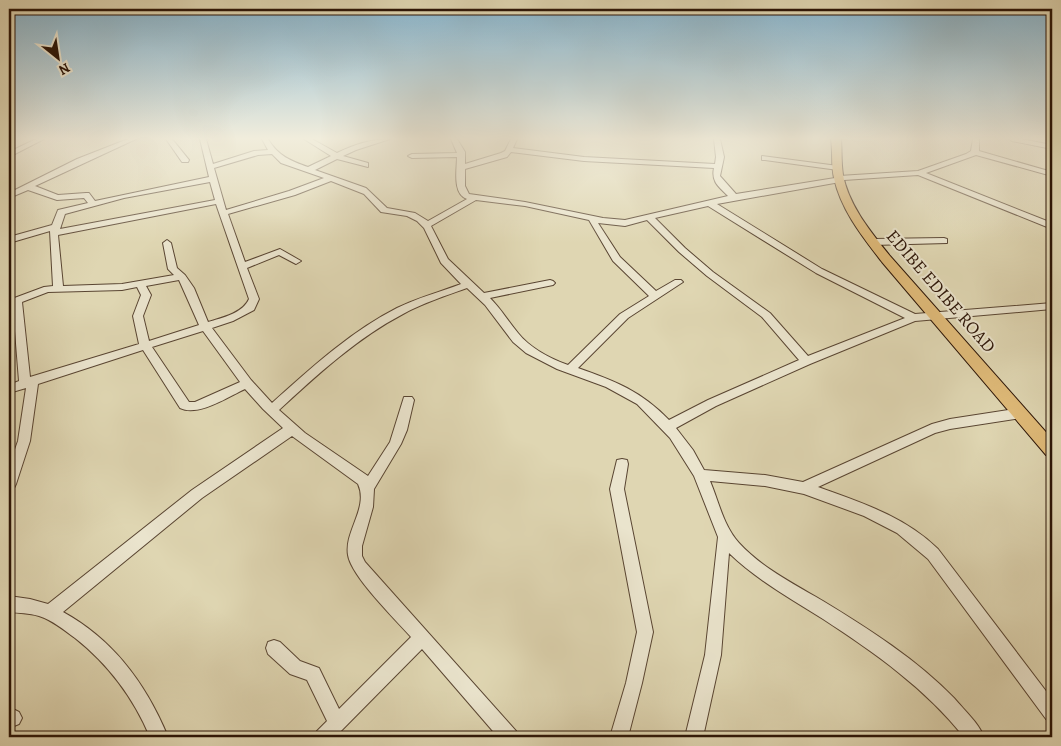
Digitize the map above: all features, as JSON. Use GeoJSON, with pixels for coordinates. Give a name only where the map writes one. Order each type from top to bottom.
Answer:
{"type":"FeatureCollection","features":[{"type":"Feature","properties":{"kind":"main road","name":"EDIBE EDIBE ROAD"},"geometry":{"type":"LineString","coordinates":[[839,175],[854,213],[873,242],[1052,450]]}},
{"type":"Feature","properties":{"kind":"street"},"geometry":{"type":"LineString","coordinates":[[9,196],[55,174]]}},
{"type":"Feature","properties":{"kind":"street"},"geometry":{"type":"LineString","coordinates":[[9,388],[205,327],[235,317],[250,308],[254,298],[212,174]]}},
{"type":"Feature","properties":{"kind":"street"},"geometry":{"type":"LineString","coordinates":[[320,174],[370,193],[384,210],[419,218],[426,226],[445,261],[470,284],[535,355],[600,379],[631,394],[668,426],[700,475],[725,536],[733,547],[769,578],[858,632],[920,677],[945,701],[975,737]]}},
{"type":"Feature","properties":{"kind":"street"},"geometry":{"type":"LineString","coordinates":[[461,174],[462,191],[466,196],[525,204],[592,219],[625,223],[734,197],[839,175],[886,174]]}},
{"type":"Feature","properties":{"kind":"street"},"geometry":{"type":"LineString","coordinates":[[716,174],[719,182],[734,197]]}},
{"type":"Feature","properties":{"kind":"street"},"geometry":{"type":"LineString","coordinates":[[834,174],[839,175]]}},
{"type":"Feature","properties":{"kind":"street"},"geometry":{"type":"LineString","coordinates":[[921,174],[1052,226]]}},
{"type":"Feature","properties":{"kind":"street"},"geometry":{"type":"LineString","coordinates":[[224,213],[292,193],[332,178]]}},
{"type":"Feature","properties":{"kind":"street"},"geometry":{"type":"LineString","coordinates":[[61,212],[92,203],[213,179]]}},
{"type":"Feature","properties":{"kind":"street"},"geometry":{"type":"LineString","coordinates":[[29,187],[58,198],[86,195],[92,203]]}},
{"type":"Feature","properties":{"kind":"street"},"geometry":{"type":"LineString","coordinates":[[9,188],[50,203],[61,212]]}},
{"type":"Feature","properties":{"kind":"street"},"geometry":{"type":"LineString","coordinates":[[426,226],[475,197]]}},
{"type":"Feature","properties":{"kind":"street"},"geometry":{"type":"LineString","coordinates":[[9,240],[220,201]]}},
{"type":"Feature","properties":{"kind":"street"},"geometry":{"type":"LineString","coordinates":[[710,203],[819,271],[914,318]]}},
{"type":"Feature","properties":{"kind":"street"},"geometry":{"type":"LineString","coordinates":[[58,288],[55,230],[61,212]]}},
{"type":"Feature","properties":{"kind":"street"},"geometry":{"type":"LineString","coordinates":[[650,218],[682,250],[710,274],[766,315],[806,361]]}},
{"type":"Feature","properties":{"kind":"street"},"geometry":{"type":"LineString","coordinates":[[592,219],[616,259],[655,296]]}},
{"type":"Feature","properties":{"kind":"street"},"geometry":{"type":"LineString","coordinates":[[873,242],[944,241]]}},
{"type":"Feature","properties":{"kind":"street"},"geometry":{"type":"LineString","coordinates":[[167,243],[173,269],[182,277],[192,294],[205,327],[247,383],[292,429],[363,480],[368,487]]}},
{"type":"Feature","properties":{"kind":"street"},"geometry":{"type":"LineString","coordinates":[[243,266],[280,252],[296,261]]}},
{"type":"Feature","properties":{"kind":"street"},"geometry":{"type":"LineString","coordinates":[[9,484],[24,441],[29,382],[13,302],[40,291],[58,288],[95,289],[182,277]]}},
{"type":"Feature","properties":{"kind":"street"},"geometry":{"type":"LineString","coordinates":[[570,369],[624,316],[678,282]]}},
{"type":"Feature","properties":{"kind":"street"},"geometry":{"type":"LineString","coordinates":[[482,297],[550,283]]}},
{"type":"Feature","properties":{"kind":"street"},"geometry":{"type":"LineString","coordinates":[[141,284],[146,295],[138,316],[145,345],[184,404],[197,406],[247,383]]}},
{"type":"Feature","properties":{"kind":"street"},"geometry":{"type":"LineString","coordinates":[[272,410],[307,378],[389,318],[411,306],[470,284]]}},
{"type":"Feature","properties":{"kind":"street"},"geometry":{"type":"LineString","coordinates":[[668,426],[712,403],[806,361],[914,318],[934,314],[1052,306]]}},
{"type":"Feature","properties":{"kind":"street"},"geometry":{"type":"LineString","coordinates":[[408,400],[401,430],[395,444],[368,487],[368,499],[356,536],[355,556],[360,567],[376,588],[510,737]]}},
{"type":"Feature","properties":{"kind":"street"},"geometry":{"type":"LineString","coordinates":[[804,488],[932,429],[950,424],[1021,412]]}},
{"type":"Feature","properties":{"kind":"street"},"geometry":{"type":"LineString","coordinates":[[50,612],[198,494],[292,429]]}},
{"type":"Feature","properties":{"kind":"street"},"geometry":{"type":"LineString","coordinates":[[619,737],[634,683],[645,632],[618,489],[622,464]]}},
{"type":"Feature","properties":{"kind":"street"},"geometry":{"type":"LineString","coordinates":[[700,475],[740,477],[804,488],[879,515],[913,535],[933,554],[1052,713]]}},
{"type":"Feature","properties":{"kind":"street"},"geometry":{"type":"LineString","coordinates":[[694,737],[713,655],[725,536]]}},
{"type":"Feature","properties":{"kind":"street"},"geometry":{"type":"LineString","coordinates":[[9,604],[25,605],[50,612],[94,643],[140,695],[159,737]]}},
{"type":"Feature","properties":{"kind":"street"},"geometry":{"type":"LineString","coordinates":[[323,737],[422,638]]}},
{"type":"Feature","properties":{"kind":"street"},"geometry":{"type":"LineString","coordinates":[[274,648],[296,668],[308,670],[314,674],[337,723]]}}]}
